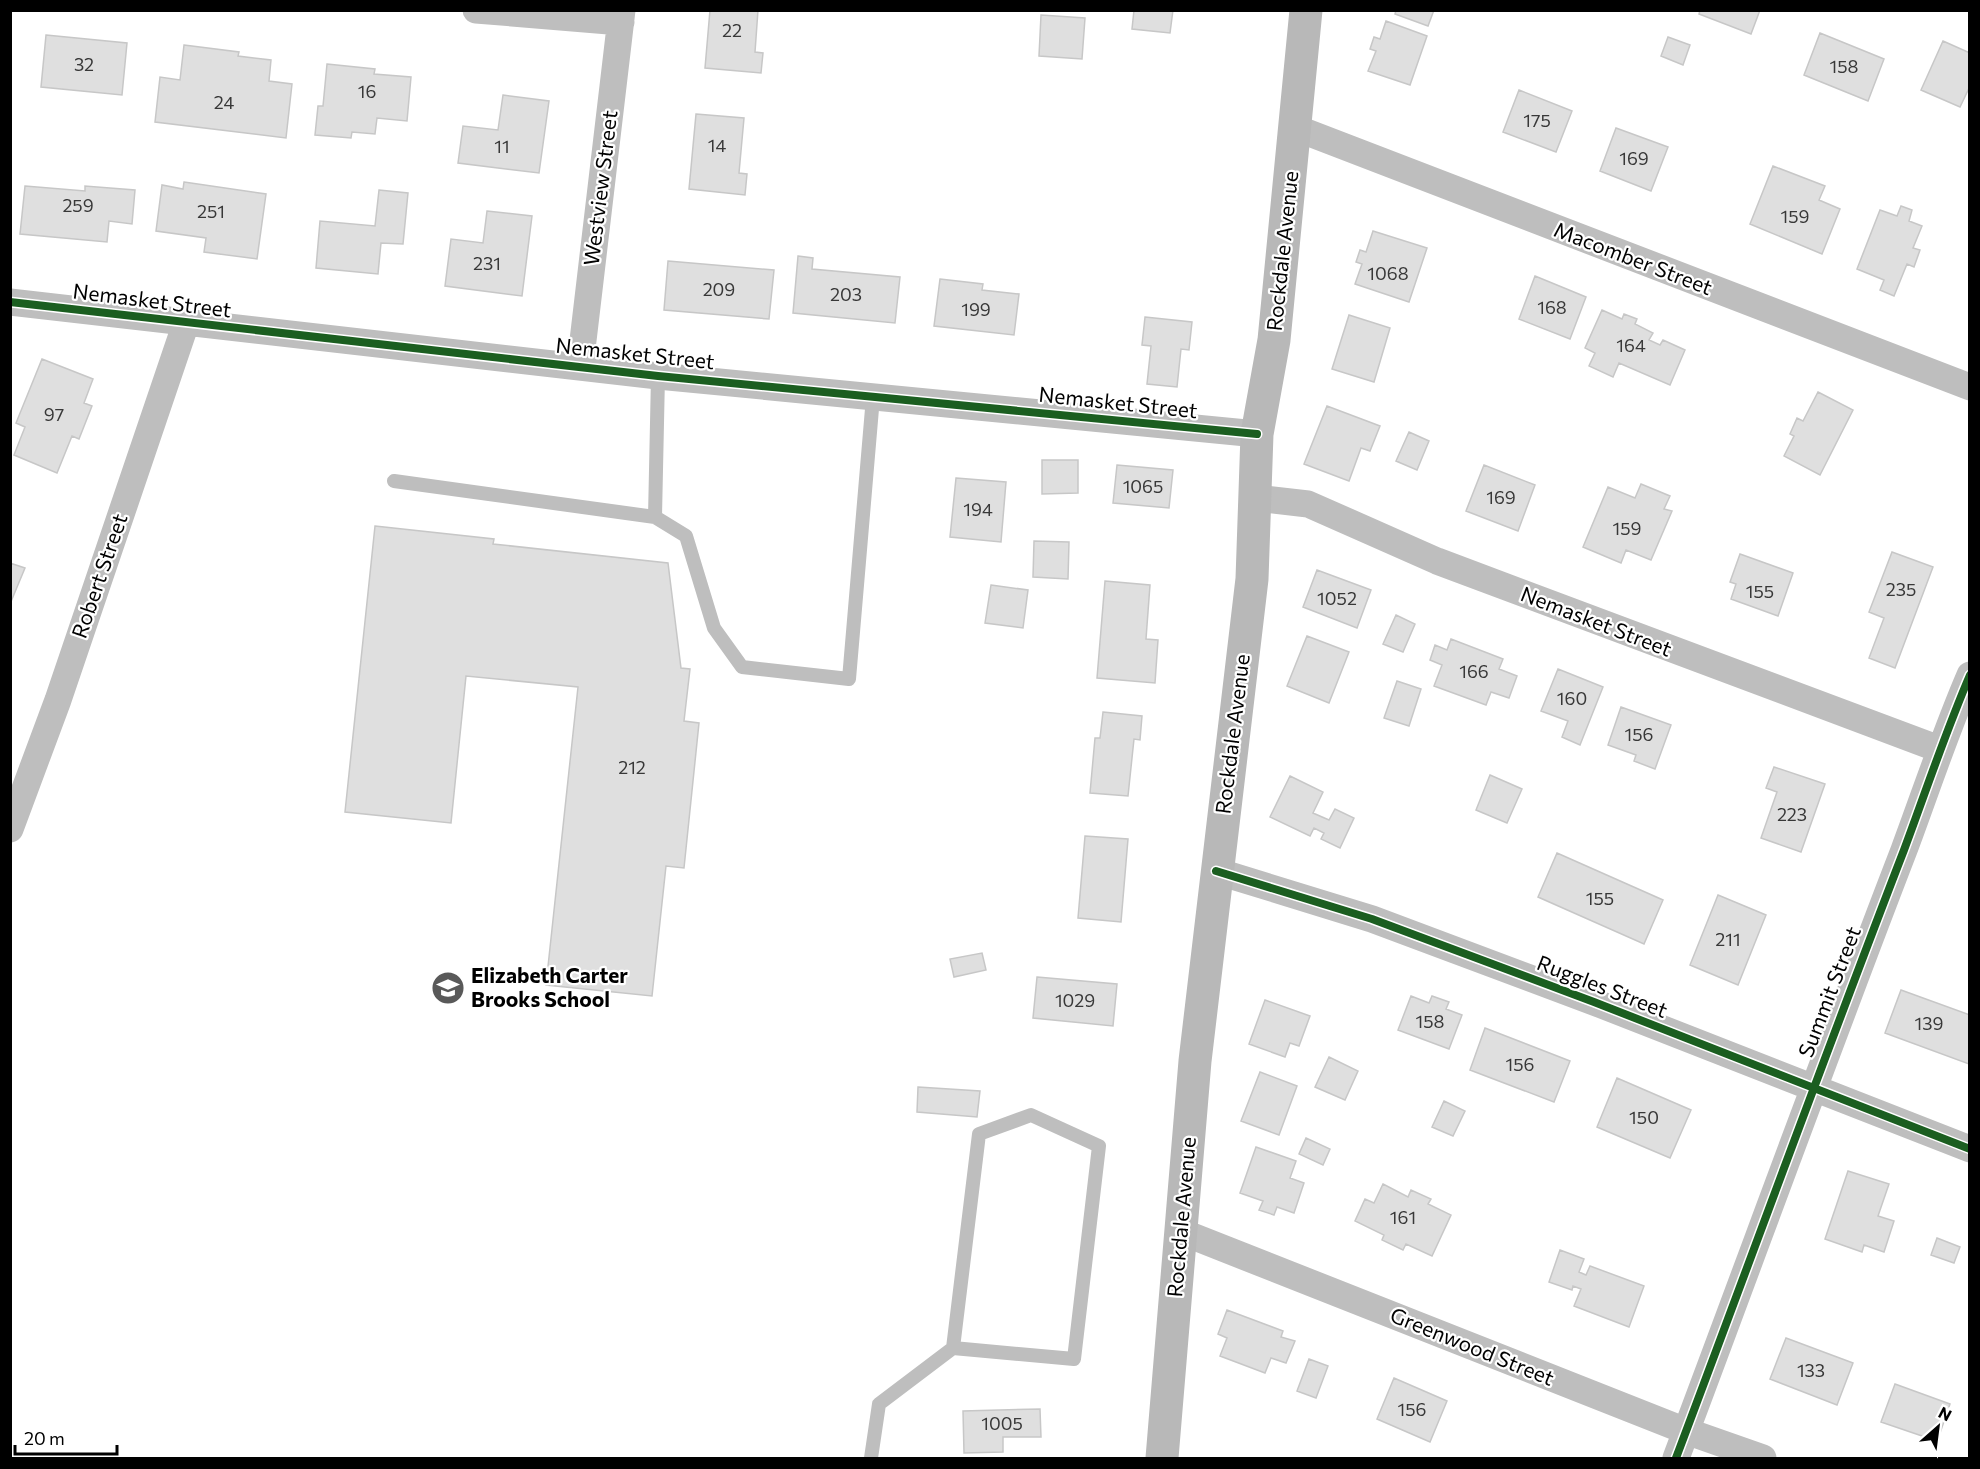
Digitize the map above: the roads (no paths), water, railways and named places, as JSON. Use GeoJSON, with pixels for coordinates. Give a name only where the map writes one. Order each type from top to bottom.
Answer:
{"type":"FeatureCollection","features":[{"type":"Feature","properties":{"kind":"main road","name":"Rockdale Avenue"},"geometry":{"type":"LineString","coordinates":[[1162,1458],[1195,1061],[1252,579],[1257,434],[1274,340],[1306,10]]}},
{"type":"Feature","properties":{"kind":"street"},"geometry":{"type":"LineString","coordinates":[[476,10],[621,16]]}},
{"type":"Feature","properties":{"kind":"street","name":"Westview Street"},"geometry":{"type":"LineString","coordinates":[[580,366],[621,16]]}},
{"type":"Feature","properties":{"kind":"street","name":"Macomber Street"},"geometry":{"type":"LineString","coordinates":[[1296,128],[1970,387]]}},
{"type":"Feature","properties":{"kind":"street","name":"Nemasket Street"},"geometry":{"type":"LineString","coordinates":[[10,302],[658,376],[1257,434]]}},
{"type":"Feature","properties":{"kind":"street","name":"Robert Street"},"geometry":{"type":"LineString","coordinates":[[10,829],[58,700],[186,323]]}},
{"type":"Feature","properties":{"kind":"street","name":"Nemasket Street"},"geometry":{"type":"LineString","coordinates":[[1255,498],[1308,504],[1437,561],[1938,749]]}},
{"type":"Feature","properties":{"kind":"street","name":"Summit Street"},"geometry":{"type":"LineString","coordinates":[[1676,1458],[1812,1089],[1915,820],[1938,749],[1970,675]]}},
{"type":"Feature","properties":{"kind":"street","name":"Ruggles Street"},"geometry":{"type":"LineString","coordinates":[[1216,872],[1383,923],[1594,1002],[1970,1149]]}},
{"type":"Feature","properties":{"kind":"street","name":"Greenwood Street"},"geometry":{"type":"LineString","coordinates":[[1182,1233],[1686,1431],[1763,1458]]}},
{"type":"Feature","properties":{"kind":"lane"},"geometry":{"type":"LineString","coordinates":[[655,517],[658,376]]}},
{"type":"Feature","properties":{"kind":"lane"},"geometry":{"type":"LineString","coordinates":[[394,481],[655,517],[686,536],[714,628],[742,667],[849,679],[873,397]]}},
{"type":"Feature","properties":{"kind":"lane"},"geometry":{"type":"LineString","coordinates":[[871,1458],[879,1404],[953,1348],[1074,1359],[1099,1146],[1031,1115],[979,1134],[953,1348]]}},
{"type":"Feature","properties":{"kind":"place","name":"Elizabeth Carter Brooks School"},"geometry":{"type":"Point","coordinates":[448,988]}}]}
